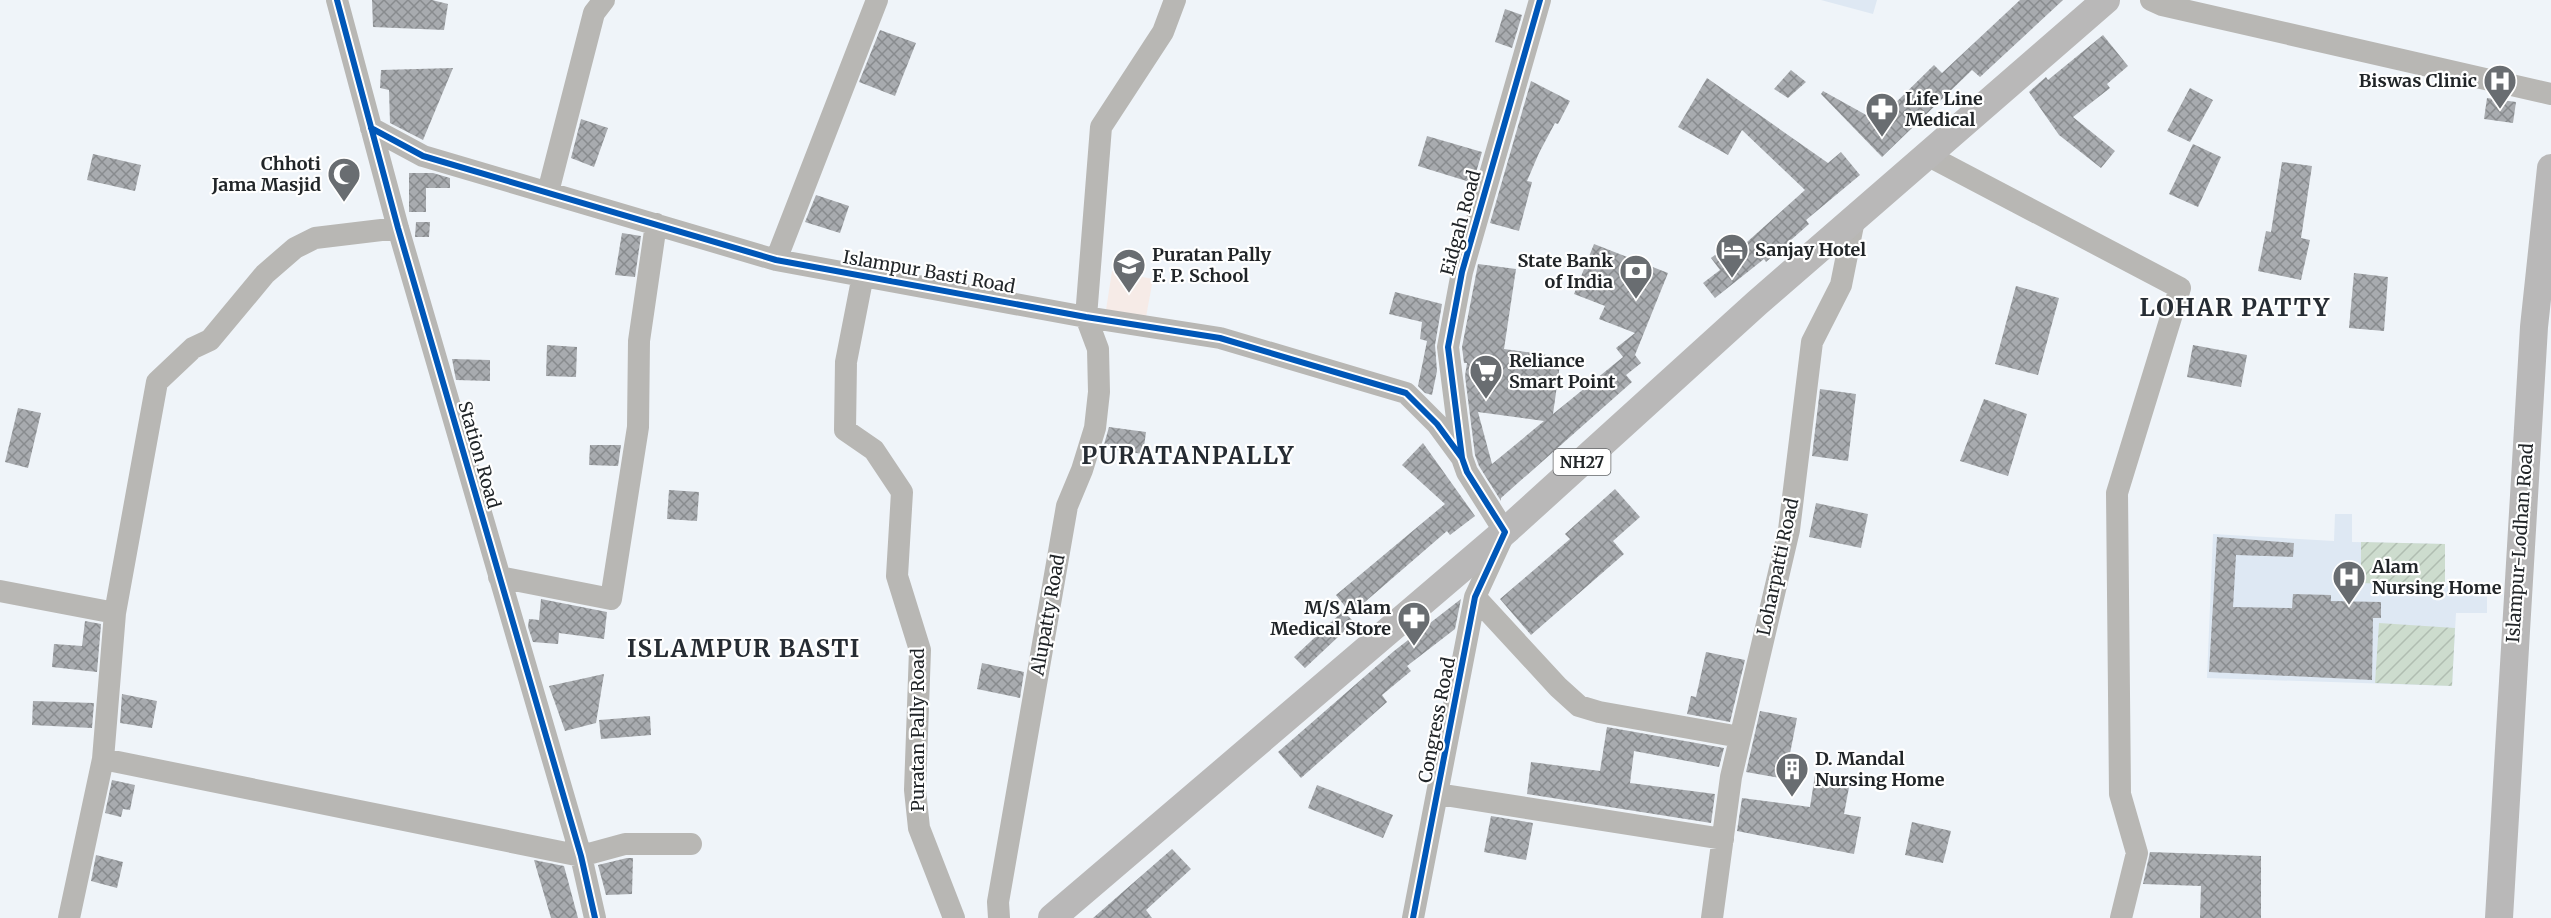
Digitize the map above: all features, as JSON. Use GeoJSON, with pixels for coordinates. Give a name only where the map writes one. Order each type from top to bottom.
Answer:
{"type":"FeatureCollection","features":[{"type":"Feature","properties":{"kind":"main road","name":"NH27"},"geometry":{"type":"LineString","coordinates":[[1052,918],[1505,532],[1757,303],[2106,0]]}},
{"type":"Feature","properties":{"kind":"main road","name":"Islampur-Lodhan Road"},"geometry":{"type":"LineString","coordinates":[[2499,918],[2534,327],[2551,168]]}},
{"type":"Feature","properties":{"kind":"street","name":"Station Road"},"geometry":{"type":"LineString","coordinates":[[337,0],[398,228],[581,856],[595,918]]}},
{"type":"Feature","properties":{"kind":"street"},"geometry":{"type":"LineString","coordinates":[[776,260],[878,0]]}},
{"type":"Feature","properties":{"kind":"street"},"geometry":{"type":"LineString","coordinates":[[1086,316],[1101,126],[1163,32],[1175,0]]}},
{"type":"Feature","properties":{"kind":"street","name":"Eidgah Road"},"geometry":{"type":"LineString","coordinates":[[1462,458],[1448,347],[1462,272],[1540,0]]}},
{"type":"Feature","properties":{"kind":"street"},"geometry":{"type":"LineString","coordinates":[[2151,0],[2174,8],[2551,94]]}},
{"type":"Feature","properties":{"kind":"street"},"geometry":{"type":"LineString","coordinates":[[548,192],[594,13],[602,1]]}},
{"type":"Feature","properties":{"kind":"street","name":"Islampur Basti Road"},"geometry":{"type":"LineString","coordinates":[[371,128],[423,156],[776,260],[1220,338],[1406,393],[1437,424],[1462,458]]}},
{"type":"Feature","properties":{"kind":"street"},"geometry":{"type":"LineString","coordinates":[[1927,155],[2180,288],[2117,493],[2121,794],[2137,853],[2121,918]]}},
{"type":"Feature","properties":{"kind":"street","name":"Loharpatti Road"},"geometry":{"type":"LineString","coordinates":[[1712,918],[1731,777],[1789,531],[1812,342],[1841,285],[1854,220]]}},
{"type":"Feature","properties":{"kind":"street"},"geometry":{"type":"LineString","coordinates":[[499,577],[611,598],[638,427],[639,341],[656,224]]}},
{"type":"Feature","properties":{"kind":"street"},"geometry":{"type":"LineString","coordinates":[[69,918],[103,759],[115,613],[157,382],[193,348],[210,340],[265,274],[295,249],[315,238],[398,228]]}},
{"type":"Feature","properties":{"kind":"street","name":"Puratan Pally Road"},"geometry":{"type":"LineString","coordinates":[[862,275],[846,362],[845,430],[874,450],[902,492],[897,576],[920,650],[915,790],[919,828],[954,918]]}},
{"type":"Feature","properties":{"kind":"street","name":"Alupatty Road"},"geometry":{"type":"LineString","coordinates":[[999,918],[999,902],[1067,506],[1082,470],[1095,428],[1099,392],[1098,349],[1086,316]]}},
{"type":"Feature","properties":{"kind":"street"},"geometry":{"type":"LineString","coordinates":[[1462,458],[1467,472],[1505,532]]}},
{"type":"Feature","properties":{"kind":"street","name":"Congress Road"},"geometry":{"type":"LineString","coordinates":[[1413,918],[1475,597],[1505,532]]}},
{"type":"Feature","properties":{"kind":"street"},"geometry":{"type":"LineString","coordinates":[[0,591],[115,613]]}},
{"type":"Feature","properties":{"kind":"street"},"geometry":{"type":"LineString","coordinates":[[1475,597],[1558,687],[1579,706],[1599,712],[1740,737]]}},
{"type":"Feature","properties":{"kind":"street"},"geometry":{"type":"LineString","coordinates":[[103,759],[581,856],[625,844],[691,844]]}},
{"type":"Feature","properties":{"kind":"street"},"geometry":{"type":"LineString","coordinates":[[1438,794],[1723,839]]}},
{"type":"Feature","properties":{"kind":"shaded area"},"geometry":{"type":"Polygon","coordinates":[[[1821,0],[1877,0],[1873,14],[1821,0]]]}},
{"type":"Feature","properties":{"kind":"shaded area","name":"Puratan Pally F. P. School"},"geometry":{"type":"Polygon","coordinates":[[[1112,271],[1153,279],[1146,317],[1106,310],[1112,271]]]}},
{"type":"Feature","properties":{"kind":"shaded area","name":"Alam Nursing Home"},"geometry":{"type":"Polygon","coordinates":[[[2335,514],[2352,514],[2352,542],[2445,544],[2445,586],[2487,587],[2487,613],[2456,613],[2452,686],[2207,678],[2213,534],[2334,541],[2335,514]]]}},
{"type":"Feature","properties":{"kind":"green space"},"geometry":{"type":"Polygon","coordinates":[[[2361,542],[2445,544],[2445,586],[2361,583],[2361,542]]]}},
{"type":"Feature","properties":{"kind":"green space"},"geometry":{"type":"Polygon","coordinates":[[[2379,623],[2455,628],[2452,686],[2375,683],[2379,623]]]}},
{"type":"Feature","properties":{"kind":"building"},"geometry":{"type":"Polygon","coordinates":[[[372,0],[432,0],[448,4],[444,30],[373,27],[372,0]]]}},
{"type":"Feature","properties":{"kind":"building"},"geometry":{"type":"Polygon","coordinates":[[[2020,0],[2063,0],[1980,77],[1972,70],[1882,157],[1821,94],[1823,91],[1877,121],[1934,65],[1942,73],[2020,0]]]}},
{"type":"Feature","properties":{"kind":"building"},"geometry":{"type":"Polygon","coordinates":[[[1505,9],[1522,15],[1512,48],[1495,42],[1505,9]]]}},
{"type":"Feature","properties":{"kind":"building"},"geometry":{"type":"Polygon","coordinates":[[[880,30],[916,43],[895,96],[859,82],[880,30]]]}},
{"type":"Feature","properties":{"kind":"building"},"geometry":{"type":"Polygon","coordinates":[[[2103,35],[2128,66],[2107,84],[2110,88],[2073,117],[2115,151],[2101,168],[2059,135],[2029,92],[2046,77],[2048,80],[2103,35]]]}},
{"type":"Feature","properties":{"kind":"building"},"geometry":{"type":"Polygon","coordinates":[[[453,68],[423,140],[390,123],[389,90],[380,88],[381,70],[453,68]]]}},
{"type":"Feature","properties":{"kind":"building"},"geometry":{"type":"Polygon","coordinates":[[[1791,70],[1806,82],[1788,98],[1774,89],[1791,70]]]}},
{"type":"Feature","properties":{"kind":"building"},"geometry":{"type":"Polygon","coordinates":[[[1707,78],[1828,163],[1841,152],[1860,175],[1806,220],[1809,224],[1766,262],[1764,259],[1715,298],[1703,283],[1720,270],[1711,258],[1731,243],[1737,251],[1805,190],[1742,130],[1728,155],[1678,127],[1707,78]]]}},
{"type":"Feature","properties":{"kind":"building"},"geometry":{"type":"Polygon","coordinates":[[[1531,81],[1570,101],[1558,124],[1555,123],[1527,181],[1532,182],[1519,231],[1490,223],[1531,81]]]}},
{"type":"Feature","properties":{"kind":"building"},"geometry":{"type":"Polygon","coordinates":[[[2190,88],[2213,100],[2190,142],[2167,131],[2190,88]]]}},
{"type":"Feature","properties":{"kind":"building"},"geometry":{"type":"Polygon","coordinates":[[[2487,98],[2516,102],[2513,123],[2484,119],[2487,98]]]}},
{"type":"Feature","properties":{"kind":"building"},"geometry":{"type":"Polygon","coordinates":[[[581,119],[608,128],[594,167],[571,158],[581,119]]]}},
{"type":"Feature","properties":{"kind":"building"},"geometry":{"type":"Polygon","coordinates":[[[1427,136],[1482,152],[1473,183],[1418,166],[1427,136]]]}},
{"type":"Feature","properties":{"kind":"building"},"geometry":{"type":"Polygon","coordinates":[[[2193,144],[2221,157],[2198,207],[2169,194],[2193,144]]]}},
{"type":"Feature","properties":{"kind":"building"},"geometry":{"type":"Polygon","coordinates":[[[93,154],[141,165],[135,191],[87,180],[93,154]]]}},
{"type":"Feature","properties":{"kind":"building"},"geometry":{"type":"Polygon","coordinates":[[[2282,162],[2312,166],[2301,238],[2310,240],[2301,280],[2258,271],[2266,231],[2271,232],[2282,162]]]}},
{"type":"Feature","properties":{"kind":"building"},"geometry":{"type":"Polygon","coordinates":[[[409,173],[433,173],[450,178],[450,188],[426,188],[426,212],[409,212],[409,173]]]}},
{"type":"Feature","properties":{"kind":"building"},"geometry":{"type":"Polygon","coordinates":[[[816,195],[849,206],[840,233],[805,222],[816,195]]]}},
{"type":"Feature","properties":{"kind":"building"},"geometry":{"type":"Polygon","coordinates":[[[416,222],[430,222],[429,237],[415,237],[416,222]]]}},
{"type":"Feature","properties":{"kind":"building"},"geometry":{"type":"Polygon","coordinates":[[[622,233],[641,236],[635,277],[615,275],[622,233]]]}},
{"type":"Feature","properties":{"kind":"building"},"geometry":{"type":"Polygon","coordinates":[[[1594,244],[1668,273],[1635,355],[1641,363],[1626,375],[1632,382],[1501,498],[1501,501],[1479,466],[1475,455],[1465,376],[1467,363],[1464,363],[1462,347],[1478,264],[1516,269],[1504,349],[1561,357],[1553,414],[1623,357],[1616,348],[1635,333],[1599,319],[1605,306],[1574,294],[1594,244]],[[1478,412],[1492,464],[1544,421],[1478,412]]]}},
{"type":"Feature","properties":{"kind":"building"},"geometry":{"type":"Polygon","coordinates":[[[2354,273],[2388,277],[2384,331],[2349,328],[2354,273]]]}},
{"type":"Feature","properties":{"kind":"building"},"geometry":{"type":"Polygon","coordinates":[[[2016,286],[2059,298],[2038,375],[1995,364],[2016,286]]]}},
{"type":"Feature","properties":{"kind":"building"},"geometry":{"type":"Polygon","coordinates":[[[1395,292],[1442,304],[1435,345],[1437,371],[1432,395],[1425,393],[1418,386],[1427,341],[1420,339],[1422,322],[1389,314],[1395,292]]]}},
{"type":"Feature","properties":{"kind":"building"},"geometry":{"type":"Polygon","coordinates":[[[547,345],[577,347],[576,377],[546,376],[547,345]]]}},
{"type":"Feature","properties":{"kind":"building"},"geometry":{"type":"Polygon","coordinates":[[[2193,345],[2247,355],[2241,387],[2187,377],[2193,345]]]}},
{"type":"Feature","properties":{"kind":"building"},"geometry":{"type":"Polygon","coordinates":[[[452,359],[490,360],[490,381],[456,380],[452,359]]]}},
{"type":"Feature","properties":{"kind":"building"},"geometry":{"type":"Polygon","coordinates":[[[1820,389],[1856,394],[1848,461],[1812,456],[1820,389]]]}},
{"type":"Feature","properties":{"kind":"building"},"geometry":{"type":"Polygon","coordinates":[[[1984,399],[2027,414],[2008,476],[1960,461],[1984,399]]]}},
{"type":"Feature","properties":{"kind":"building"},"geometry":{"type":"Polygon","coordinates":[[[18,408],[41,413],[28,468],[5,462],[18,408]]]}},
{"type":"Feature","properties":{"kind":"building"},"geometry":{"type":"Polygon","coordinates":[[[1109,427],[1146,432],[1143,454],[1103,448],[1109,427]]]}},
{"type":"Feature","properties":{"kind":"building"},"geometry":{"type":"Polygon","coordinates":[[[1423,443],[1475,516],[1450,535],[1447,531],[1351,614],[1336,595],[1445,504],[1402,465],[1423,443]]]}},
{"type":"Feature","properties":{"kind":"building"},"geometry":{"type":"Polygon","coordinates":[[[590,445],[621,445],[618,466],[589,465],[590,445]]]}},
{"type":"Feature","properties":{"kind":"building"},"geometry":{"type":"Polygon","coordinates":[[[1615,489],[1640,517],[1613,541],[1624,554],[1531,635],[1500,599],[1570,539],[1565,534],[1615,489]]]}},
{"type":"Feature","properties":{"kind":"building"},"geometry":{"type":"Polygon","coordinates":[[[669,490],[699,492],[697,521],[667,519],[669,490]]]}},
{"type":"Feature","properties":{"kind":"building"},"geometry":{"type":"Polygon","coordinates":[[[1816,503],[1868,514],[1861,548],[1809,537],[1816,503]]]}},
{"type":"Feature","properties":{"kind":"building"},"geometry":{"type":"Polygon","coordinates":[[[2217,537],[2294,543],[2293,557],[2236,555],[2233,607],[2292,608],[2293,594],[2331,595],[2331,601],[2381,602],[2381,618],[2373,618],[2372,680],[2209,672],[2217,537]]]}},
{"type":"Feature","properties":{"kind":"building"},"geometry":{"type":"Polygon","coordinates":[[[541,599],[607,612],[604,639],[559,633],[558,644],[533,642],[528,627],[529,619],[539,620],[541,599]]]}},
{"type":"Feature","properties":{"kind":"building"},"geometry":{"type":"Polygon","coordinates":[[[1461,599],[1455,629],[1407,666],[1411,671],[1382,695],[1387,702],[1301,778],[1278,752],[1394,651],[1461,599]]]}},
{"type":"Feature","properties":{"kind":"building"},"geometry":{"type":"Polygon","coordinates":[[[1343,611],[1354,622],[1305,668],[1294,657],[1343,611]]]}},
{"type":"Feature","properties":{"kind":"building"},"geometry":{"type":"Polygon","coordinates":[[[85,621],[101,624],[97,672],[52,667],[54,644],[82,646],[85,621]]]}},
{"type":"Feature","properties":{"kind":"building"},"geometry":{"type":"Polygon","coordinates":[[[1706,652],[1745,660],[1730,722],[1687,714],[1691,696],[1696,697],[1706,652]]]}},
{"type":"Feature","properties":{"kind":"building"},"geometry":{"type":"Polygon","coordinates":[[[982,663],[1024,672],[1020,698],[977,689],[982,663]]]}},
{"type":"Feature","properties":{"kind":"building"},"geometry":{"type":"Polygon","coordinates":[[[604,674],[596,723],[565,731],[549,686],[604,674]]]}},
{"type":"Feature","properties":{"kind":"building"},"geometry":{"type":"Polygon","coordinates":[[[122,694],[157,701],[152,728],[120,723],[122,694]]]}},
{"type":"Feature","properties":{"kind":"building"},"geometry":{"type":"Polygon","coordinates":[[[33,701],[94,703],[92,728],[32,725],[33,701]]]}},
{"type":"Feature","properties":{"kind":"building"},"geometry":{"type":"Polygon","coordinates":[[[1760,711],[1797,718],[1785,779],[1746,772],[1760,711]]]}},
{"type":"Feature","properties":{"kind":"building"},"geometry":{"type":"Polygon","coordinates":[[[650,716],[651,735],[601,739],[599,720],[650,716]]]}},
{"type":"Feature","properties":{"kind":"building"},"geometry":{"type":"Polygon","coordinates":[[[1607,727],[1724,748],[1719,767],[1634,751],[1630,783],[1715,794],[1711,823],[1527,794],[1531,762],[1600,771],[1607,727]]]}},
{"type":"Feature","properties":{"kind":"building","name":"D. Mandal Nursing Home"},"geometry":{"type":"Polygon","coordinates":[[[1815,775],[1850,782],[1844,814],[1861,817],[1854,854],[1737,831],[1742,798],[1810,807],[1815,775]]]}},
{"type":"Feature","properties":{"kind":"building"},"geometry":{"type":"Polygon","coordinates":[[[112,780],[135,785],[130,810],[123,809],[121,817],[105,813],[112,780]]]}},
{"type":"Feature","properties":{"kind":"building"},"geometry":{"type":"Polygon","coordinates":[[[1317,785],[1393,815],[1383,838],[1308,808],[1317,785]]]}},
{"type":"Feature","properties":{"kind":"building"},"geometry":{"type":"Polygon","coordinates":[[[1491,816],[1533,823],[1526,860],[1484,852],[1491,816]]]}},
{"type":"Feature","properties":{"kind":"building"},"geometry":{"type":"Polygon","coordinates":[[[1912,822],[1951,831],[1943,863],[1905,855],[1912,822]]]}},
{"type":"Feature","properties":{"kind":"building"},"geometry":{"type":"Polygon","coordinates":[[[1172,849],[1191,869],[1146,910],[1152,918],[1093,918],[1172,849]]]}},
{"type":"Feature","properties":{"kind":"building"},"geometry":{"type":"Polygon","coordinates":[[[2150,852],[2261,856],[2261,918],[2200,918],[2201,886],[2143,884],[2150,852]]]}},
{"type":"Feature","properties":{"kind":"building"},"geometry":{"type":"Polygon","coordinates":[[[96,855],[123,862],[117,888],[91,881],[96,855]]]}},
{"type":"Feature","properties":{"kind":"building"},"geometry":{"type":"Polygon","coordinates":[[[633,858],[632,894],[606,895],[598,865],[633,858]]]}},
{"type":"Feature","properties":{"kind":"building"},"geometry":{"type":"Polygon","coordinates":[[[534,860],[564,866],[578,918],[551,918],[534,860]]]}},
{"type":"Feature","properties":{"kind":"cycle path"},"geometry":{"type":"LineString","coordinates":[[337,0],[398,228],[581,856],[595,918]]}},
{"type":"Feature","properties":{"kind":"cycle path"},"geometry":{"type":"LineString","coordinates":[[1413,918],[1475,597],[1505,532],[1467,472],[1462,458],[1448,347],[1462,272],[1540,0]]}},
{"type":"Feature","properties":{"kind":"cycle path"},"geometry":{"type":"LineString","coordinates":[[371,128],[423,156],[776,260],[1086,317],[1220,338],[1406,393],[1437,424],[1462,458]]}},
{"type":"Feature","properties":{"kind":"place","name":"Biswas Clinic"},"geometry":{"type":"Point","coordinates":[2500,110]}},
{"type":"Feature","properties":{"kind":"place","name":"Life Line Medical"},"geometry":{"type":"Point","coordinates":[1882,138]}},
{"type":"Feature","properties":{"kind":"place","name":"Chhoti Jama Masjid"},"geometry":{"type":"Point","coordinates":[344,203]}},
{"type":"Feature","properties":{"kind":"place","name":"Sanjay Hotel"},"geometry":{"type":"Point","coordinates":[1732,279]}},
{"type":"Feature","properties":{"kind":"place","name":"Puratan Pally F. P. School"},"geometry":{"type":"Point","coordinates":[1129,294]}},
{"type":"Feature","properties":{"kind":"place","name":"State Bank of India"},"geometry":{"type":"Point","coordinates":[1636,300]}},
{"type":"Feature","properties":{"kind":"place","name":"Reliance Smart Point"},"geometry":{"type":"Point","coordinates":[1486,400]}},
{"type":"Feature","properties":{"kind":"place","name":"Alam Nursing Home"},"geometry":{"type":"Point","coordinates":[2349,606]}},
{"type":"Feature","properties":{"kind":"place","name":"M/S Alam Medical Store"},"geometry":{"type":"Point","coordinates":[1414,647]}},
{"type":"Feature","properties":{"kind":"place","name":"D. Mandal Nursing Home"},"geometry":{"type":"Point","coordinates":[1792,798]}},
{"type":"Feature","properties":{"kind":"district","name":"LOHAR PATTY"},"geometry":{"type":"Point","coordinates":[2235,308]}},
{"type":"Feature","properties":{"kind":"district","name":"PURATANPALLY"},"geometry":{"type":"Point","coordinates":[1188,456]}},
{"type":"Feature","properties":{"kind":"district","name":"ISLAMPUR BASTI"},"geometry":{"type":"Point","coordinates":[744,649]}}]}
